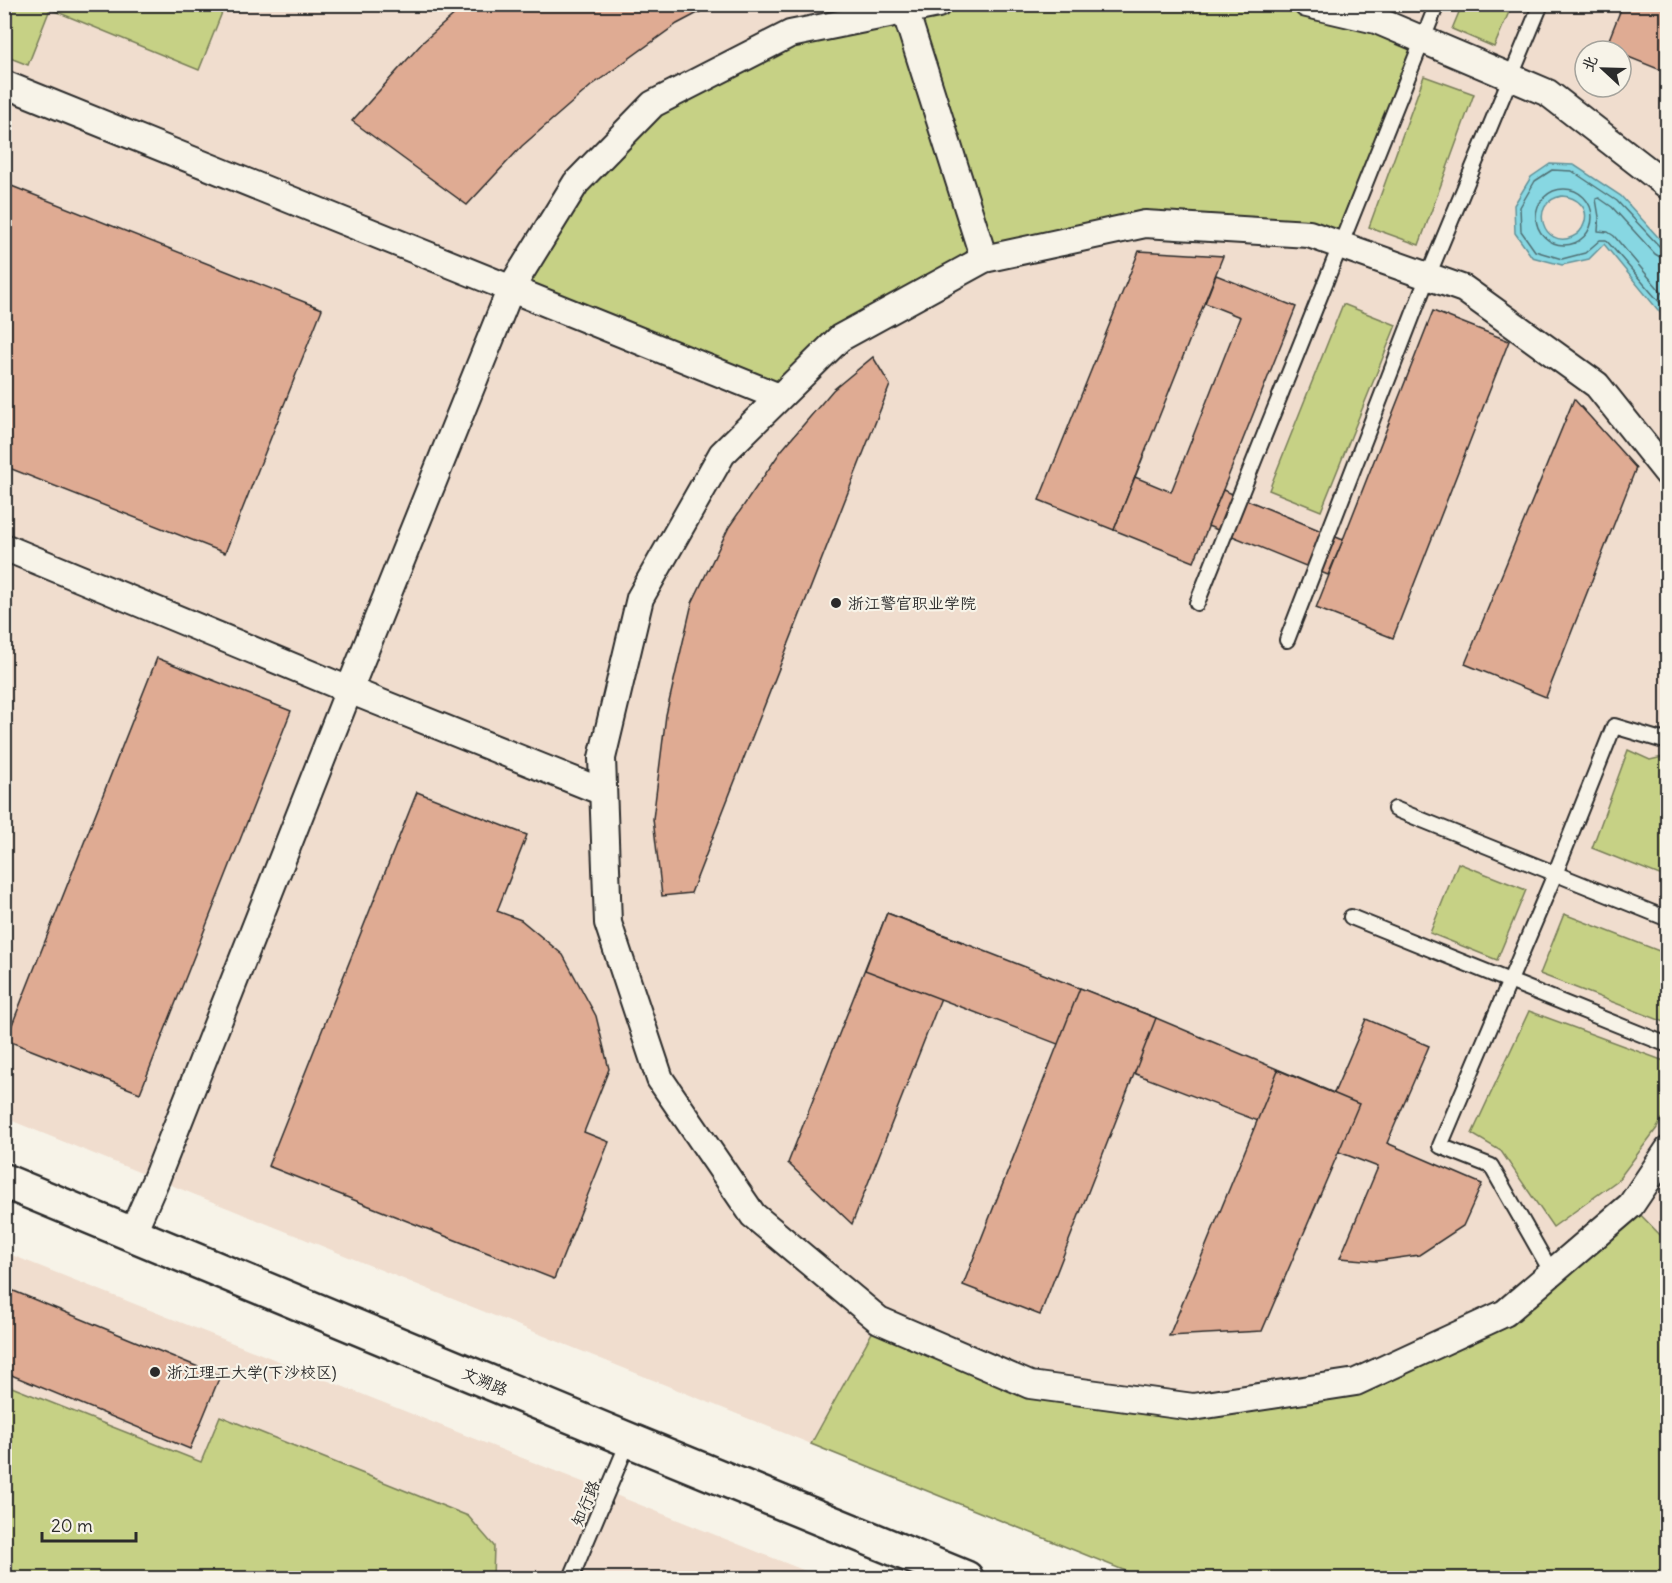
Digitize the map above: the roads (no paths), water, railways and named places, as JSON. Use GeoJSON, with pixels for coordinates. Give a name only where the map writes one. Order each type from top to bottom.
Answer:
{"type":"FeatureCollection","features":[{"type":"Feature","properties":{"kind":"street"},"geometry":{"type":"LineString","coordinates":[[132,1234],[156,1179],[511,288],[576,183],[653,104],[790,34],[904,8],[938,4]]}},
{"type":"Feature","properties":{"kind":"street"},"geometry":{"type":"LineString","coordinates":[[1307,4],[1376,20],[1548,93],[1668,186]]}},
{"type":"Feature","properties":{"kind":"street"},"geometry":{"type":"LineString","coordinates":[[904,8],[984,259]]}},
{"type":"Feature","properties":{"kind":"street"},"geometry":{"type":"LineString","coordinates":[[4,84],[779,397]]}},
{"type":"Feature","properties":{"kind":"street"},"geometry":{"type":"LineString","coordinates":[[1668,474],[1597,385],[1464,289],[1309,234],[1145,224],[984,259],[840,338],[722,454],[640,597],[602,758],[608,923],[660,1079],[753,1215],[879,1320],[1030,1385],[1193,1407],[1356,1382],[1505,1313],[1631,1205],[1668,1150]]}},
{"type":"Feature","properties":{"kind":"street"},"geometry":{"type":"LineString","coordinates":[[4,547],[603,792]]}},
{"type":"Feature","properties":{"kind":"street","name":"文溯路"},"geometry":{"type":"LineString","coordinates":[[4,1181],[966,1578]]}},
{"type":"Feature","properties":{"kind":"lane"},"geometry":{"type":"LineString","coordinates":[[1197,603],[1437,4]]}},
{"type":"Feature","properties":{"kind":"lane"},"geometry":{"type":"LineString","coordinates":[[1287,640],[1428,276],[1541,4]]}},
{"type":"Feature","properties":{"kind":"lane"},"geometry":{"type":"LineString","coordinates":[[1552,1273],[1491,1166],[1440,1146],[1555,874],[1614,726],[1661,740],[1668,738]]}},
{"type":"Feature","properties":{"kind":"lane"},"geometry":{"type":"LineString","coordinates":[[1395,809],[1668,919]]}},
{"type":"Feature","properties":{"kind":"lane"},"geometry":{"type":"LineString","coordinates":[[1351,917],[1668,1045]]}},
{"type":"Feature","properties":{"kind":"lane","name":"知行路"},"geometry":{"type":"LineString","coordinates":[[571,1578],[628,1440]]}},
{"type":"Feature","properties":{"kind":"water"},"geometry":{"type":"Polygon","coordinates":[[[1550,164],[1574,165],[1621,196],[1667,247],[1667,321],[1604,244],[1589,259],[1562,265],[1532,257],[1515,233],[1514,205],[1531,177],[1550,164]],[[1562,196],[1551,200],[1542,215],[1547,231],[1554,237],[1562,239],[1577,234],[1585,218],[1581,204],[1562,196]]]}},
{"type":"Feature","properties":{"kind":"place","name":"浙江警官职业学院"},"geometry":{"type":"Point","coordinates":[836,603]}},
{"type":"Feature","properties":{"kind":"place","name":"浙江理工大学(下沙校区)"},"geometry":{"type":"Point","coordinates":[155,1372]}}]}
